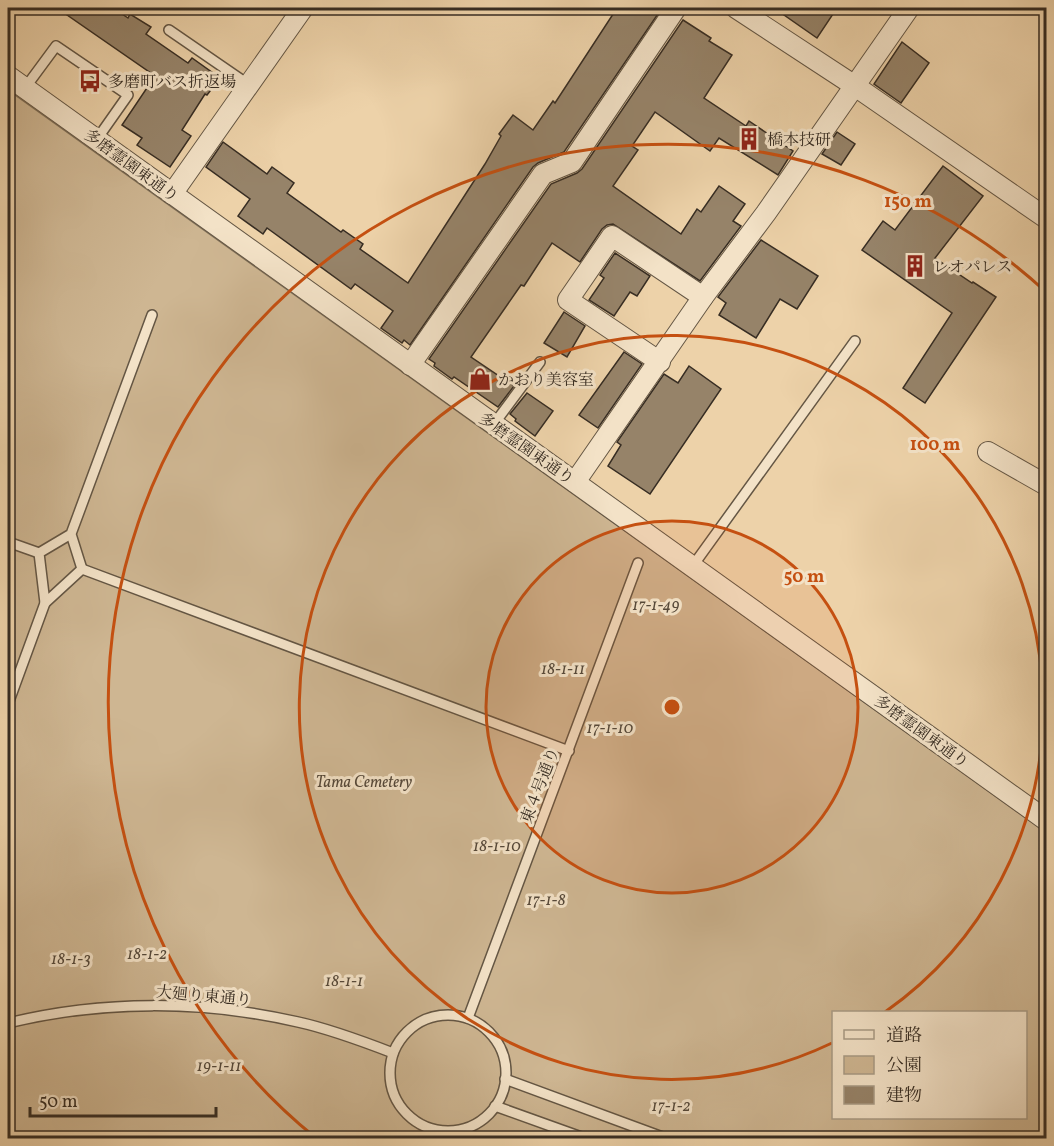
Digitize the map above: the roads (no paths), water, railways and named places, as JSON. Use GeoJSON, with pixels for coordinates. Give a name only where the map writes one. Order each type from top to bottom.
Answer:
{"type":"FeatureCollection","features":[{"type":"Feature","properties":{"kind":"street"},"geometry":{"type":"LineString","coordinates":[[172,194],[303,8]]}},
{"type":"Feature","properties":{"kind":"street"},"geometry":{"type":"LineString","coordinates":[[410,365],[543,174],[572,162],[676,8]]}},
{"type":"Feature","properties":{"kind":"street"},"geometry":{"type":"LineString","coordinates":[[736,8],[855,86],[1047,218]]}},
{"type":"Feature","properties":{"kind":"street"},"geometry":{"type":"LineString","coordinates":[[575,482],[703,297],[766,213],[909,8]]}},
{"type":"Feature","properties":{"kind":"street","name":"多磨霊園東通り"},"geometry":{"type":"LineString","coordinates":[[8,76],[1047,820]]}},
{"type":"Feature","properties":{"kind":"street"},"geometry":{"type":"LineString","coordinates":[[660,362],[568,300],[612,236],[703,297]]}},
{"type":"Feature","properties":{"kind":"street"},"geometry":{"type":"LineString","coordinates":[[988,452],[1047,485]]}},
{"type":"Feature","properties":{"kind":"lane"},"geometry":{"type":"LineString","coordinates":[[169,30],[249,85]]}},
{"type":"Feature","properties":{"kind":"lane"},"geometry":{"type":"LineString","coordinates":[[25,88],[56,46],[128,95],[97,139]]}},
{"type":"Feature","properties":{"kind":"lane"},"geometry":{"type":"LineString","coordinates":[[39,554],[71,534],[153,315]]}},
{"type":"Feature","properties":{"kind":"lane"},"geometry":{"type":"LineString","coordinates":[[692,567],[855,342]]}},
{"type":"Feature","properties":{"kind":"lane"},"geometry":{"type":"LineString","coordinates":[[494,424],[540,362]]}},
{"type":"Feature","properties":{"kind":"lane"},"geometry":{"type":"LineString","coordinates":[[71,534],[82,569]]}},
{"type":"Feature","properties":{"kind":"lane"},"geometry":{"type":"LineString","coordinates":[[8,542],[39,554]]}},
{"type":"Feature","properties":{"kind":"lane"},"geometry":{"type":"LineString","coordinates":[[8,704],[45,603],[39,554]]}},
{"type":"Feature","properties":{"kind":"lane","name":"東４号通り"},"geometry":{"type":"LineString","coordinates":[[468,1018],[638,563]]}},
{"type":"Feature","properties":{"kind":"lane"},"geometry":{"type":"LineString","coordinates":[[45,603],[82,569]]}},
{"type":"Feature","properties":{"kind":"lane"},"geometry":{"type":"LineString","coordinates":[[82,569],[568,751]]}},
{"type":"Feature","properties":{"kind":"lane","name":"大廻り東通り"},"geometry":{"type":"LineString","coordinates":[[8,1023],[61,1012],[103,1007],[175,1006],[218,1009],[297,1022],[393,1053]]}},
{"type":"Feature","properties":{"kind":"lane"},"geometry":{"type":"LineString","coordinates":[[455,1015],[468,1018],[479,1024],[497,1043],[502,1055],[505,1079],[502,1093],[495,1106],[477,1123],[453,1131],[427,1127],[416,1122],[406,1113],[393,1091],[390,1078],[393,1053],[407,1031],[430,1018],[455,1015]]}},
{"type":"Feature","properties":{"kind":"lane"},"geometry":{"type":"LineString","coordinates":[[505,1079],[666,1138]]}},
{"type":"Feature","properties":{"kind":"lane"},"geometry":{"type":"LineString","coordinates":[[495,1106],[584,1138]]}},
{"type":"Feature","properties":{"kind":"lane"},"geometry":{"type":"LineString","coordinates":[[423,1138],[427,1127]]}},
{"type":"Feature","properties":{"kind":"place","name":"多磨町バス折返場"},"geometry":{"type":"Point","coordinates":[90,81]}},
{"type":"Feature","properties":{"kind":"place","name":"橋本技研"},"geometry":{"type":"Point","coordinates":[749,139]}},
{"type":"Feature","properties":{"kind":"place","name":"レオパレス"},"geometry":{"type":"Point","coordinates":[915,266]}},
{"type":"Feature","properties":{"kind":"place","name":"かおり美容室"},"geometry":{"type":"Point","coordinates":[480,379]}},
{"type":"Feature","properties":{"kind":"park label","name":"17-1-49"},"geometry":{"type":"Point","coordinates":[656,604]}},
{"type":"Feature","properties":{"kind":"park label","name":"18-1-11"},"geometry":{"type":"Point","coordinates":[563,668]}},
{"type":"Feature","properties":{"kind":"park label","name":"17-1-10"},"geometry":{"type":"Point","coordinates":[610,727]}},
{"type":"Feature","properties":{"kind":"park label","name":"Tama Cemetery"},"geometry":{"type":"Point","coordinates":[364,781]}},
{"type":"Feature","properties":{"kind":"park label","name":"18-1-10"},"geometry":{"type":"Point","coordinates":[497,845]}},
{"type":"Feature","properties":{"kind":"park label","name":"17-1-8"},"geometry":{"type":"Point","coordinates":[546,899]}},
{"type":"Feature","properties":{"kind":"park label","name":"18-1-2"},"geometry":{"type":"Point","coordinates":[147,953]}},
{"type":"Feature","properties":{"kind":"park label","name":"18-1-3"},"geometry":{"type":"Point","coordinates":[71,958]}},
{"type":"Feature","properties":{"kind":"park label","name":"18-1-1"},"geometry":{"type":"Point","coordinates":[344,980]}},
{"type":"Feature","properties":{"kind":"park label","name":"19-1-11"},"geometry":{"type":"Point","coordinates":[219,1065]}},
{"type":"Feature","properties":{"kind":"park label","name":"17-1-2"},"geometry":{"type":"Point","coordinates":[671,1105]}}]}
